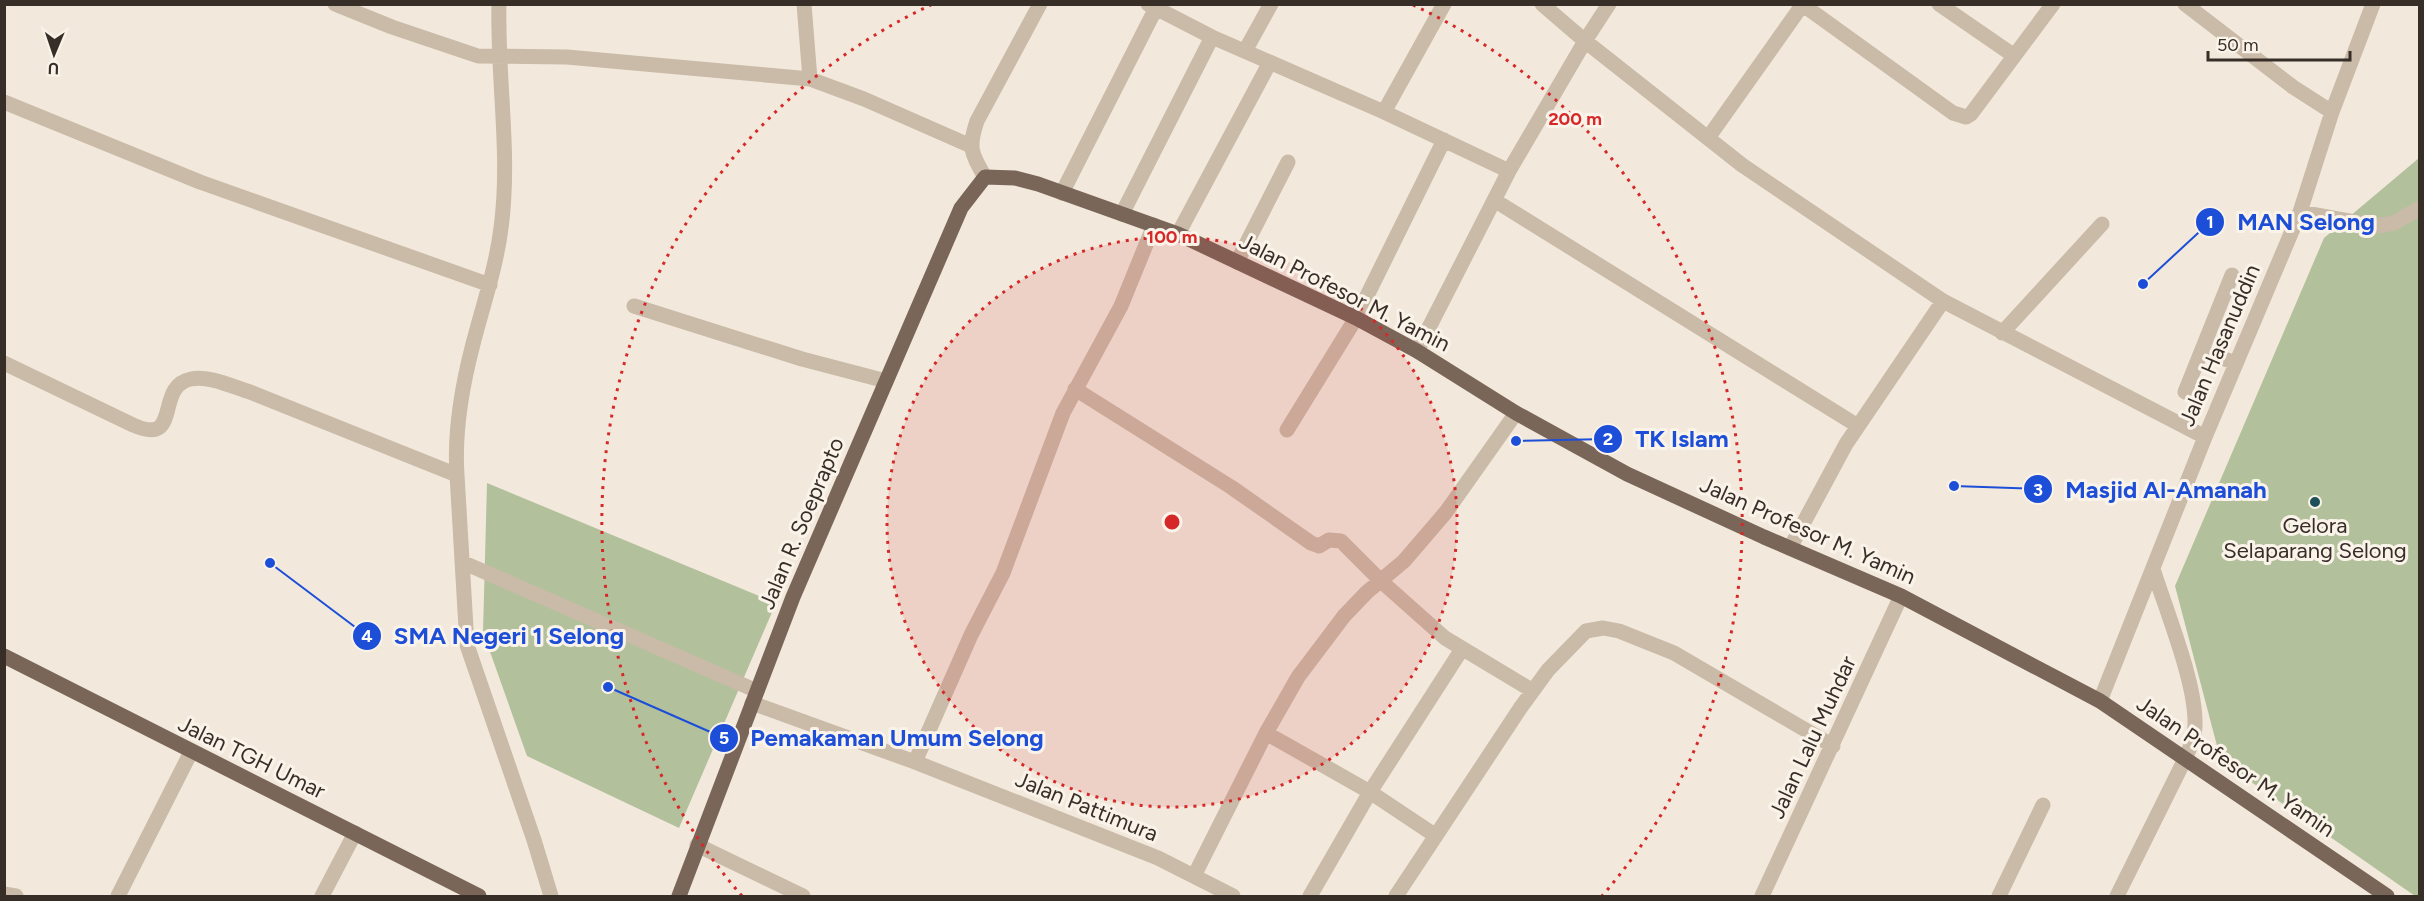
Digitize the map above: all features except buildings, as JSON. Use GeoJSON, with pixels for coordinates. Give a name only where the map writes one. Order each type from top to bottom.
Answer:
{"type":"FeatureCollection","features":[{"type":"Feature","properties":{"kind":"main road","name":"Jalan Profesor M. Yamin"},"geometry":{"type":"LineString","coordinates":[[985,177],[1015,178],[1178,234],[1356,318],[1417,351],[1516,413],[1628,474],[1901,596],[2100,701],[2386,897]]}},
{"type":"Feature","properties":{"kind":"main road","name":"Jalan R. Soeprapto"},"geometry":{"type":"LineString","coordinates":[[679,897],[793,597],[961,208],[985,177]]}},
{"type":"Feature","properties":{"kind":"main road","name":"Jalan TGH Umar"},"geometry":{"type":"LineString","coordinates":[[4,656],[479,897]]}},
{"type":"Feature","properties":{"kind":"street"},"geometry":{"type":"LineString","coordinates":[[335,4],[462,52],[490,58],[578,57],[810,79],[864,99],[971,146]]}},
{"type":"Feature","properties":{"kind":"street"},"geometry":{"type":"LineString","coordinates":[[499,4],[504,204],[490,285],[473,343],[461,398],[458,420],[457,475],[468,564],[467,645],[534,840],[550,897]]}},
{"type":"Feature","properties":{"kind":"street"},"geometry":{"type":"LineString","coordinates":[[804,4],[810,79]]}},
{"type":"Feature","properties":{"kind":"street"},"geometry":{"type":"LineString","coordinates":[[985,177],[975,160],[971,146],[977,121],[1040,4]]}},
{"type":"Feature","properties":{"kind":"street"},"geometry":{"type":"LineString","coordinates":[[1245,51],[1271,4]]}},
{"type":"Feature","properties":{"kind":"street"},"geometry":{"type":"LineString","coordinates":[[1384,112],[1444,4]]}},
{"type":"Feature","properties":{"kind":"street"},"geometry":{"type":"LineString","coordinates":[[1542,4],[1708,138],[1779,190],[1942,301],[2205,437]]}},
{"type":"Feature","properties":{"kind":"street"},"geometry":{"type":"LineString","coordinates":[[1417,351],[1509,171],[1585,41],[1610,4]]}},
{"type":"Feature","properties":{"kind":"street"},"geometry":{"type":"LineString","coordinates":[[1939,4],[2013,55]]}},
{"type":"Feature","properties":{"kind":"street"},"geometry":{"type":"LineString","coordinates":[[1708,138],[1803,5],[1960,116],[1971,114],[2053,4]]}},
{"type":"Feature","properties":{"kind":"street"},"geometry":{"type":"LineString","coordinates":[[2185,4],[2293,87],[2332,112]]}},
{"type":"Feature","properties":{"kind":"street","name":"Jalan Hasanuddin"},"geometry":{"type":"LineString","coordinates":[[2100,701],[2205,437],[2300,212],[2332,112],[2373,4]]}},
{"type":"Feature","properties":{"kind":"street"},"geometry":{"type":"LineString","coordinates":[[1062,193],[1159,7],[1212,37],[1384,112],[1509,171]]}},
{"type":"Feature","properties":{"kind":"street"},"geometry":{"type":"LineString","coordinates":[[1122,214],[1212,37]]}},
{"type":"Feature","properties":{"kind":"street"},"geometry":{"type":"LineString","coordinates":[[1178,234],[1270,62]]}},
{"type":"Feature","properties":{"kind":"street"},"geometry":{"type":"LineString","coordinates":[[4,102],[200,182],[490,285]]}},
{"type":"Feature","properties":{"kind":"street"},"geometry":{"type":"LineString","coordinates":[[1287,430],[1356,318],[1444,140]]}},
{"type":"Feature","properties":{"kind":"street"},"geometry":{"type":"LineString","coordinates":[[1237,262],[1288,162]]}},
{"type":"Feature","properties":{"kind":"street"},"geometry":{"type":"LineString","coordinates":[[1494,200],[1858,426]]}},
{"type":"Feature","properties":{"kind":"street"},"geometry":{"type":"LineString","coordinates":[[2300,212],[2376,226],[2394,223],[2420,208]]}},
{"type":"Feature","properties":{"kind":"street"},"geometry":{"type":"LineString","coordinates":[[2002,333],[2102,224]]}},
{"type":"Feature","properties":{"kind":"street"},"geometry":{"type":"LineString","coordinates":[[915,762],[971,635],[1003,573],[1063,413],[1121,306],[1154,225]]}},
{"type":"Feature","properties":{"kind":"street"},"geometry":{"type":"LineString","coordinates":[[2185,392],[2232,275]]}},
{"type":"Feature","properties":{"kind":"street"},"geometry":{"type":"LineString","coordinates":[[1790,548],[1858,426],[1942,301]]}},
{"type":"Feature","properties":{"kind":"street"},"geometry":{"type":"LineString","coordinates":[[634,306],[802,359],[886,381]]}},
{"type":"Feature","properties":{"kind":"street"},"geometry":{"type":"LineString","coordinates":[[2202,351],[2236,363]]}},
{"type":"Feature","properties":{"kind":"street"},"geometry":{"type":"LineString","coordinates":[[4,363],[133,425],[150,430],[156,430],[162,425],[168,405],[180,383],[192,378],[222,383],[250,392],[457,475]]}},
{"type":"Feature","properties":{"kind":"street"},"geometry":{"type":"LineString","coordinates":[[1075,389],[1231,487],[1311,543],[1319,546],[1329,540],[1341,542],[1436,630],[1462,649],[1533,691]]}},
{"type":"Feature","properties":{"kind":"street"},"geometry":{"type":"LineString","coordinates":[[1194,876],[1266,733],[1298,677],[1344,616],[1367,592],[1382,582],[1404,561],[1446,512],[1516,413]]}},
{"type":"Feature","properties":{"kind":"street","name":"Jalan Pattimura"},"geometry":{"type":"LineString","coordinates":[[468,564],[755,697],[1158,858],[1230,896]]}},
{"type":"Feature","properties":{"kind":"street"},"geometry":{"type":"LineString","coordinates":[[2117,897],[2194,738],[2193,703],[2186,674],[2153,569]]}},
{"type":"Feature","properties":{"kind":"street","name":"Jalan Lalu Muhdar"},"geometry":{"type":"LineString","coordinates":[[1762,897],[1901,596]]}},
{"type":"Feature","properties":{"kind":"street"},"geometry":{"type":"LineString","coordinates":[[1396,897],[1533,691],[1558,658],[1586,631],[1603,628],[1631,635],[1674,653],[1833,746]]}},
{"type":"Feature","properties":{"kind":"street"},"geometry":{"type":"LineString","coordinates":[[1310,897],[1370,792],[1462,649]]}},
{"type":"Feature","properties":{"kind":"street"},"geometry":{"type":"LineString","coordinates":[[1266,733],[1370,792],[1436,836]]}},
{"type":"Feature","properties":{"kind":"street"},"geometry":{"type":"LineString","coordinates":[[118,897],[191,752]]}},
{"type":"Feature","properties":{"kind":"street"},"geometry":{"type":"LineString","coordinates":[[1999,897],[2043,805]]}},
{"type":"Feature","properties":{"kind":"street"},"geometry":{"type":"LineString","coordinates":[[322,897],[355,833]]}},
{"type":"Feature","properties":{"kind":"street"},"geometry":{"type":"LineString","coordinates":[[697,845],[802,897]]}},
{"type":"Feature","properties":{"kind":"street"},"geometry":{"type":"LineString","coordinates":[[4,894],[16,897]]}},
{"type":"Feature","properties":{"kind":"green space","name":"Gelora Selaparang Selong"},"geometry":{"type":"Polygon","coordinates":[[[2419,158],[2419,896],[2415,896],[2221,761],[2175,586],[2324,238],[2419,158]]]}},
{"type":"Feature","properties":{"kind":"green space"},"geometry":{"type":"Polygon","coordinates":[[[487,483],[776,603],[679,828],[527,756],[483,632],[487,483]]]}},
{"type":"Feature","properties":{"kind":"place","name":"MAN Selong"},"geometry":{"type":"Point","coordinates":[2143,284]}},
{"type":"Feature","properties":{"kind":"place","name":"TK Islam"},"geometry":{"type":"Point","coordinates":[1516,441]}},
{"type":"Feature","properties":{"kind":"place","name":"Masjid Al-Amanah"},"geometry":{"type":"Point","coordinates":[1954,486]}},
{"type":"Feature","properties":{"kind":"place","name":"Gelora Selaparang Selong"},"geometry":{"type":"Point","coordinates":[2315,502]}},
{"type":"Feature","properties":{"kind":"place","name":"SMA Negeri 1 Selong"},"geometry":{"type":"Point","coordinates":[270,563]}},
{"type":"Feature","properties":{"kind":"place","name":"Pemakaman Umum Selong"},"geometry":{"type":"Point","coordinates":[608,687]}}]}
